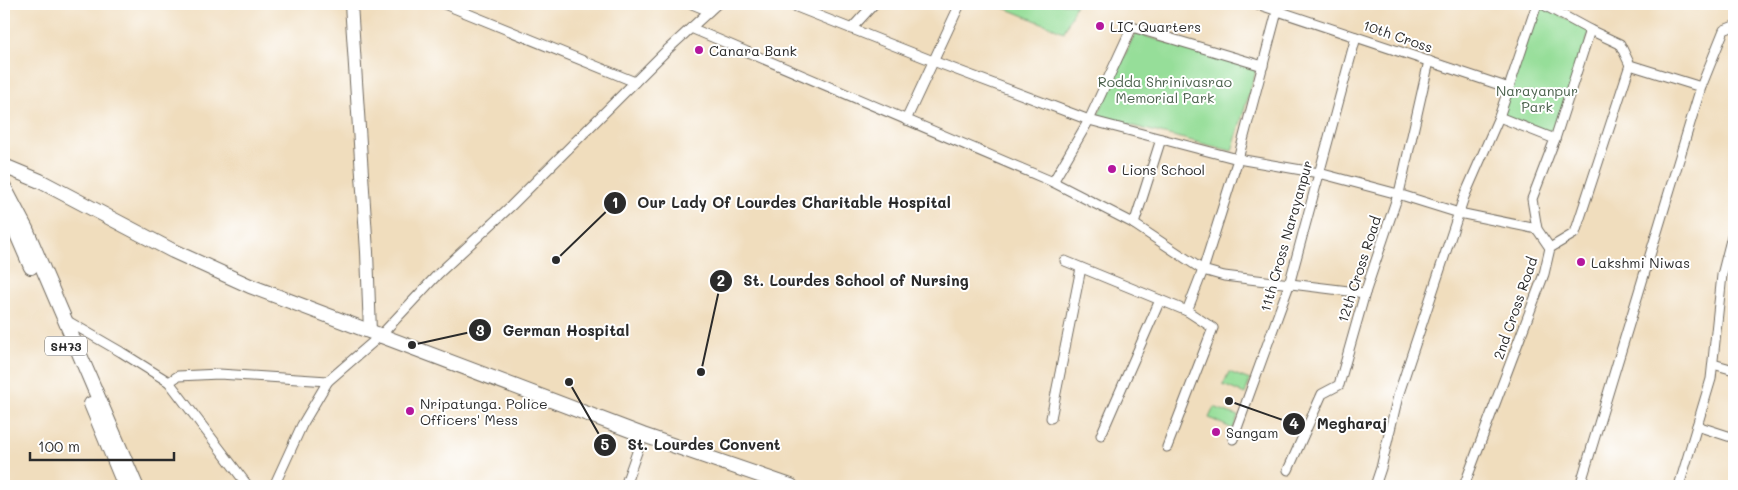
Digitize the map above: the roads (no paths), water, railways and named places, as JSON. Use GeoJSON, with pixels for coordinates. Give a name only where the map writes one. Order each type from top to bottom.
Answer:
{"type":"FeatureCollection","features":[{"type":"Feature","properties":{"kind":"main road"},"geometry":{"type":"LineString","coordinates":[[4,166],[40,181],[189,258],[250,286],[643,435],[791,486]]}},
{"type":"Feature","properties":{"kind":"main road"},"geometry":{"type":"LineString","coordinates":[[4,187],[26,229],[136,486]]}},
{"type":"Feature","properties":{"kind":"main road","name":"SH73"},"geometry":{"type":"LineString","coordinates":[[4,206],[52,313],[125,486]]}},
{"type":"Feature","properties":{"kind":"street"},"geometry":{"type":"LineString","coordinates":[[351,4],[367,252],[375,334]]}},
{"type":"Feature","properties":{"kind":"street"},"geometry":{"type":"LineString","coordinates":[[444,4],[635,82]]}},
{"type":"Feature","properties":{"kind":"street"},"geometry":{"type":"LineString","coordinates":[[692,4],[709,11]]}},
{"type":"Feature","properties":{"kind":"street"},"geometry":{"type":"LineString","coordinates":[[274,486],[302,425],[328,381],[511,206],[635,82],[717,4]]}},
{"type":"Feature","properties":{"kind":"street"},"geometry":{"type":"LineString","coordinates":[[789,4],[1090,120],[1238,159],[1319,173],[1398,194],[1458,213],[1537,230]]}},
{"type":"Feature","properties":{"kind":"street"},"geometry":{"type":"LineString","coordinates":[[852,29],[874,4]]}},
{"type":"Feature","properties":{"kind":"street"},"geometry":{"type":"LineString","coordinates":[[906,120],[960,4]]}},
{"type":"Feature","properties":{"kind":"street","name":"10th Cross"},"geometry":{"type":"LineString","coordinates":[[1257,4],[1278,7],[1356,37],[1509,88]]}},
{"type":"Feature","properties":{"kind":"street"},"geometry":{"type":"LineString","coordinates":[[1375,486],[1398,396],[1458,213],[1499,117],[1537,4]]}},
{"type":"Feature","properties":{"kind":"street"},"geometry":{"type":"LineString","coordinates":[[1542,4],[1620,44],[1630,65],[1575,233],[1550,248]]}},
{"type":"Feature","properties":{"kind":"street"},"geometry":{"type":"LineString","coordinates":[[1187,311],[1203,270],[1238,159],[1278,7]]}},
{"type":"Feature","properties":{"kind":"street"},"geometry":{"type":"LineString","coordinates":[[1053,182],[1090,120],[1132,26],[1263,66]]}},
{"type":"Feature","properties":{"kind":"street"},"geometry":{"type":"LineString","coordinates":[[1580,486],[1701,87],[1724,30],[1734,26]]}},
{"type":"Feature","properties":{"kind":"street"},"geometry":{"type":"LineString","coordinates":[[691,28],[1053,182],[1134,224],[1203,270],[1224,276],[1365,293]]}},
{"type":"Feature","properties":{"kind":"street","name":"2nd Cross Road"},"geometry":{"type":"LineString","coordinates":[[1464,486],[1544,274],[1550,248],[1537,230],[1532,199],[1555,139],[1590,30]]}},
{"type":"Feature","properties":{"kind":"street","name":"11th Cross Narayanpur"},"geometry":{"type":"LineString","coordinates":[[1233,439],[1289,285],[1356,37]]}},
{"type":"Feature","properties":{"kind":"street","name":"12th Cross Road"},"geometry":{"type":"LineString","coordinates":[[1288,470],[1322,394],[1338,385],[1365,293],[1398,194],[1429,62]]}},
{"type":"Feature","properties":{"kind":"street"},"geometry":{"type":"LineString","coordinates":[[1630,65],[1701,87]]}},
{"type":"Feature","properties":{"kind":"street"},"geometry":{"type":"LineString","coordinates":[[1499,117],[1555,139]]}},
{"type":"Feature","properties":{"kind":"street"},"geometry":{"type":"LineString","coordinates":[[1134,224],[1160,138]]}},
{"type":"Feature","properties":{"kind":"street"},"geometry":{"type":"LineString","coordinates":[[1679,486],[1711,378],[1722,275],[1734,228]]}},
{"type":"Feature","properties":{"kind":"street"},"geometry":{"type":"LineString","coordinates":[[1065,261],[1187,311],[1213,328],[1168,447]]}},
{"type":"Feature","properties":{"kind":"street"},"geometry":{"type":"LineString","coordinates":[[1051,418],[1081,268]]}},
{"type":"Feature","properties":{"kind":"street"},"geometry":{"type":"LineString","coordinates":[[1101,435],[1160,300]]}},
{"type":"Feature","properties":{"kind":"street"},"geometry":{"type":"LineString","coordinates":[[64,319],[169,382],[248,486]]}},
{"type":"Feature","properties":{"kind":"street"},"geometry":{"type":"LineString","coordinates":[[1713,364],[1734,370]]}},
{"type":"Feature","properties":{"kind":"street"},"geometry":{"type":"LineString","coordinates":[[169,382],[178,376],[218,374],[328,381]]}},
{"type":"Feature","properties":{"kind":"street"},"geometry":{"type":"LineString","coordinates":[[1697,426],[1734,438]]}},
{"type":"Feature","properties":{"kind":"street"},"geometry":{"type":"LineString","coordinates":[[625,486],[643,435]]}},
{"type":"Feature","properties":{"kind":"place","name":"LIC Quarters"},"geometry":{"type":"Point","coordinates":[1100,26]}},
{"type":"Feature","properties":{"kind":"place","name":"Canara Bank"},"geometry":{"type":"Point","coordinates":[699,50]}},
{"type":"Feature","properties":{"kind":"place","name":"Lions School"},"geometry":{"type":"Point","coordinates":[1112,169]}},
{"type":"Feature","properties":{"kind":"place","name":"Our Lady Of Lourdes Charitable Hospital"},"geometry":{"type":"Point","coordinates":[556,260]}},
{"type":"Feature","properties":{"kind":"place","name":"Lakshmi Niwas"},"geometry":{"type":"Point","coordinates":[1581,262]}},
{"type":"Feature","properties":{"kind":"place","name":"German Hospital"},"geometry":{"type":"Point","coordinates":[412,345]}},
{"type":"Feature","properties":{"kind":"place","name":"St. Lourdes School of Nursing"},"geometry":{"type":"Point","coordinates":[701,372]}},
{"type":"Feature","properties":{"kind":"place","name":"St. Lourdes Convent"},"geometry":{"type":"Point","coordinates":[569,382]}},
{"type":"Feature","properties":{"kind":"place","name":"Megharaj"},"geometry":{"type":"Point","coordinates":[1229,401]}},
{"type":"Feature","properties":{"kind":"place","name":"Nripatunga. Police Officers' Mess"},"geometry":{"type":"Point","coordinates":[410,411]}},
{"type":"Feature","properties":{"kind":"place","name":"Sangam"},"geometry":{"type":"Point","coordinates":[1216,432]}},
{"type":"Feature","properties":{"kind":"park label","name":"Rodda Shrinivasrao Memorial Park"},"geometry":{"type":"Point","coordinates":[1165,89]}},
{"type":"Feature","properties":{"kind":"park label","name":"Narayanpur Park"},"geometry":{"type":"Point","coordinates":[1537,98]}}]}
